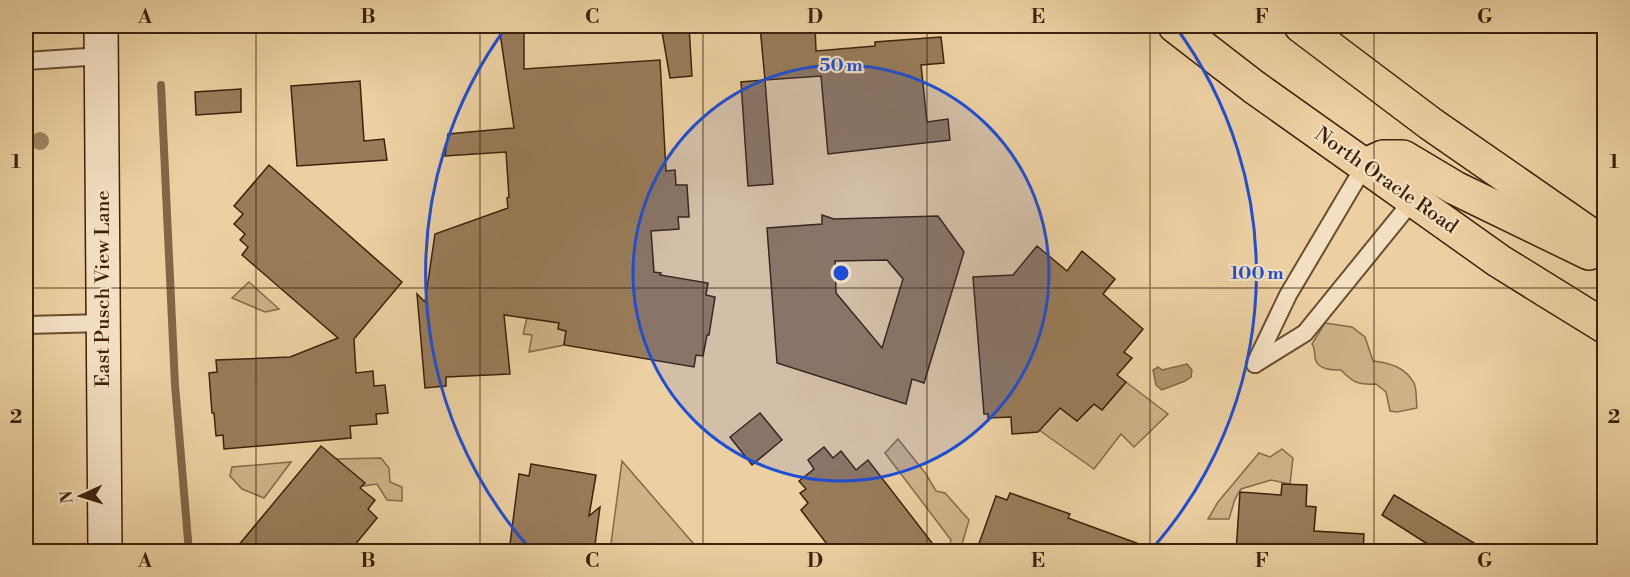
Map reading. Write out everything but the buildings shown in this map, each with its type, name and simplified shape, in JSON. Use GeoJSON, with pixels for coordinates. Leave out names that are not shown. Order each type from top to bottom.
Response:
{"type":"FeatureCollection","features":[{"type":"Feature","properties":{"kind":"highway","name":"North Oracle Road"},"geometry":{"type":"LineString","coordinates":[[1175,26],[1254,87],[1499,261],[1605,326]]}},
{"type":"Feature","properties":{"kind":"highway"},"geometry":{"type":"LineString","coordinates":[[1301,26],[1431,124],[1605,244]]}},
{"type":"Feature","properties":{"kind":"highway"},"geometry":{"type":"LineString","coordinates":[[1365,165],[1383,157],[1403,157],[1455,188],[1605,260]]}},
{"type":"Feature","properties":{"kind":"main road","name":"East Pusch View Lane"},"geometry":{"type":"LineString","coordinates":[[101,41],[105,552]]}},
{"type":"Feature","properties":{"kind":"lane"},"geometry":{"type":"LineString","coordinates":[[26,62],[101,41]]}},
{"type":"Feature","properties":{"kind":"lane"},"geometry":{"type":"LineString","coordinates":[[1365,165],[1288,295],[1255,364],[1305,333],[1413,200]]}},
{"type":"Feature","properties":{"kind":"lane"},"geometry":{"type":"LineString","coordinates":[[26,325],[104,323]]}},
{"type":"Feature","properties":{"kind":"shaded area"},"geometry":{"type":"Polygon","coordinates":[[[249,282],[279,309],[265,312],[232,298],[249,282]]]}},
{"type":"Feature","properties":{"kind":"shaded area"},"geometry":{"type":"Polygon","coordinates":[[[531,302],[559,323],[558,329],[566,331],[564,345],[529,352],[532,335],[523,334],[531,302]]]}},
{"type":"Feature","properties":{"kind":"shaded area"},"geometry":{"type":"Polygon","coordinates":[[[1325,323],[1352,327],[1365,337],[1373,361],[1391,365],[1406,373],[1415,386],[1417,408],[1390,411],[1386,392],[1376,384],[1357,382],[1341,370],[1319,365],[1316,362],[1312,344],[1325,323]]]}},
{"type":"Feature","properties":{"kind":"shaded area"},"geometry":{"type":"Polygon","coordinates":[[[1187,364],[1192,370],[1191,377],[1162,390],[1156,385],[1153,370],[1158,367],[1162,370],[1187,364]]]}},
{"type":"Feature","properties":{"kind":"shaded area"},"geometry":{"type":"Polygon","coordinates":[[[1126,382],[1168,414],[1134,447],[1121,434],[1094,469],[1039,430],[1060,408],[1077,421],[1094,404],[1102,410],[1126,382]]]}},
{"type":"Feature","properties":{"kind":"shaded area"},"geometry":{"type":"Polygon","coordinates":[[[898,439],[926,474],[936,491],[945,493],[969,520],[961,548],[971,551],[948,551],[951,540],[885,453],[898,439]]]}},
{"type":"Feature","properties":{"kind":"shaded area"},"geometry":{"type":"Polygon","coordinates":[[[1282,449],[1293,458],[1290,484],[1271,480],[1241,489],[1235,499],[1229,519],[1208,519],[1218,502],[1259,453],[1270,457],[1282,449]]]}},
{"type":"Feature","properties":{"kind":"shaded area"},"geometry":{"type":"Polygon","coordinates":[[[381,458],[389,468],[390,482],[402,487],[402,501],[387,500],[377,484],[363,486],[364,484],[335,459],[381,458]]]}},
{"type":"Feature","properties":{"kind":"shaded area"},"geometry":{"type":"Polygon","coordinates":[[[622,461],[699,550],[697,552],[610,551],[622,461]]]}},
{"type":"Feature","properties":{"kind":"shaded area"},"geometry":{"type":"Polygon","coordinates":[[[291,462],[264,498],[242,489],[230,476],[232,467],[291,462]]]}},
{"type":"Feature","properties":{"kind":"waterway"},"geometry":{"type":"LineString","coordinates":[[161,85],[175,385],[189,552]]}}]}
